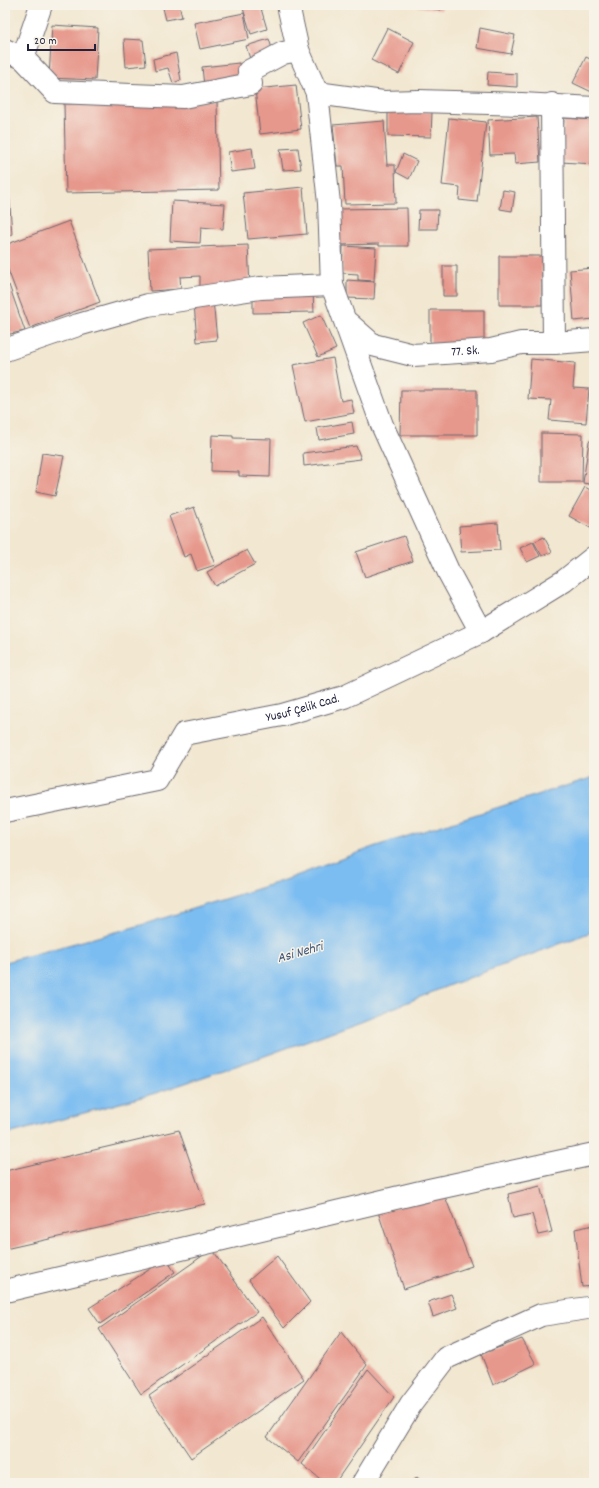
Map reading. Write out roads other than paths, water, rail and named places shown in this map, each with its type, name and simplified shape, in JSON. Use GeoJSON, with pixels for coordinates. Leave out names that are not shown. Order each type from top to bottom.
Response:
{"type":"FeatureCollection","features":[{"type":"Feature","properties":{"kind":"street"},"geometry":{"type":"LineString","coordinates":[[41,5],[14,54],[55,92],[184,96],[250,84],[249,71],[283,53],[298,50]]}},
{"type":"Feature","properties":{"kind":"street"},"geometry":{"type":"LineString","coordinates":[[288,5],[298,50],[317,93],[329,203],[332,285],[382,425],[449,573],[481,632]]}},
{"type":"Feature","properties":{"kind":"street"},"geometry":{"type":"LineString","coordinates":[[317,93],[383,102],[418,101],[552,104],[594,108]]}},
{"type":"Feature","properties":{"kind":"street"},"geometry":{"type":"LineString","coordinates":[[552,104],[554,343]]}},
{"type":"Feature","properties":{"kind":"street"},"geometry":{"type":"LineString","coordinates":[[5,350],[78,325],[148,305],[260,288],[332,285]]}},
{"type":"Feature","properties":{"kind":"street","name":"77. Sk."},"geometry":{"type":"LineString","coordinates":[[346,321],[373,345],[413,355],[492,350],[521,343],[554,343],[594,340]]}},
{"type":"Feature","properties":{"kind":"street","name":"Yusuf Çelik Cad."},"geometry":{"type":"LineString","coordinates":[[5,811],[157,780],[184,734],[282,715],[344,697],[481,632],[564,582],[594,557]]}},
{"type":"Feature","properties":{"kind":"street"},"geometry":{"type":"LineString","coordinates":[[5,1291],[429,1190],[594,1154]]}},
{"type":"Feature","properties":{"kind":"street"},"geometry":{"type":"LineString","coordinates":[[363,1483],[411,1404],[446,1358],[541,1314],[594,1307]]}},
{"type":"Feature","properties":{"kind":"water","name":"Asi Nehri"},"geometry":{"type":"Polygon","coordinates":[[[594,777],[594,931],[450,985],[361,1021],[262,1057],[156,1093],[5,1135],[5,962],[138,926],[285,880],[373,847],[594,777]]]}}]}
